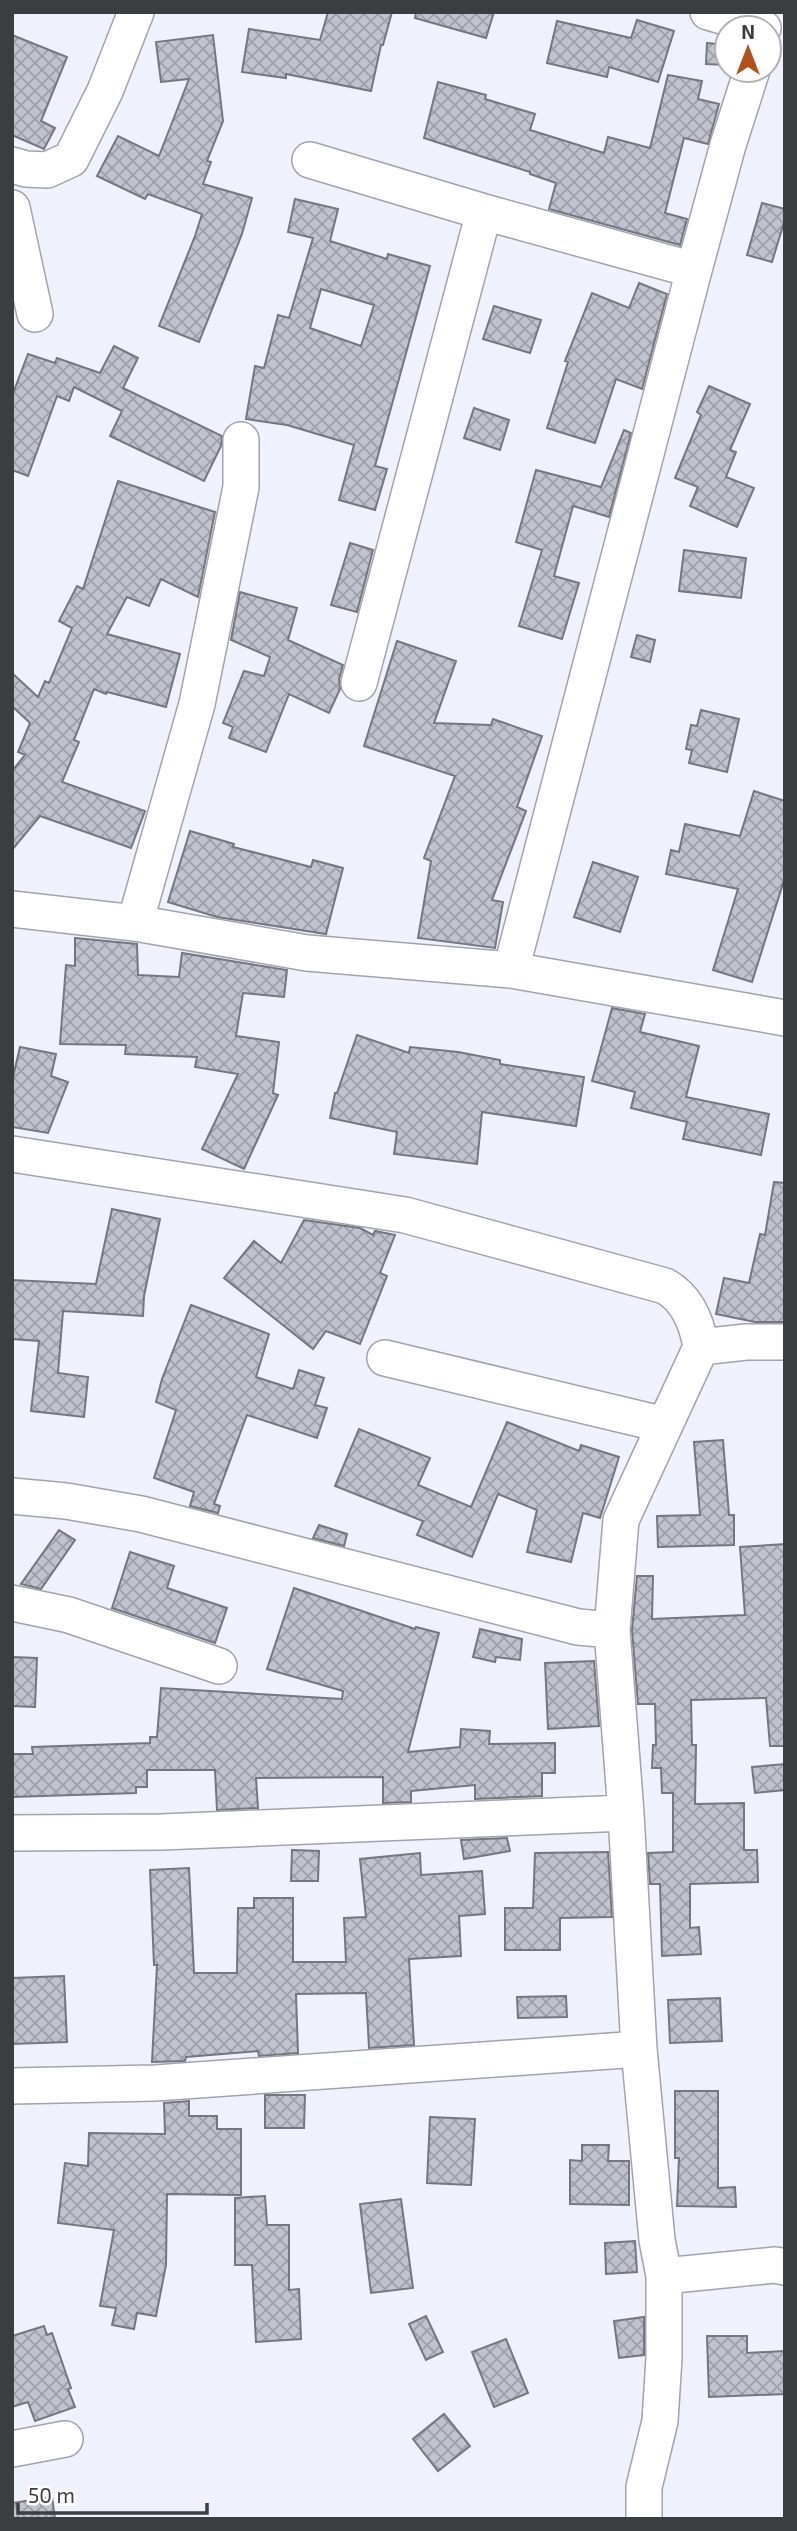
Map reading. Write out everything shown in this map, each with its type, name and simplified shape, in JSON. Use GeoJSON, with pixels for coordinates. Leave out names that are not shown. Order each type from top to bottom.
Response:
{"type":"FeatureCollection","features":[{"type":"Feature","properties":{"kind":"street"},"geometry":{"type":"LineString","coordinates":[[12,165],[47,170],[71,159],[105,91],[136,12]]}},
{"type":"Feature","properties":{"kind":"street"},"geometry":{"type":"LineString","coordinates":[[511,970],[694,270],[748,84]]}},
{"type":"Feature","properties":{"kind":"street"},"geometry":{"type":"LineString","coordinates":[[310,160],[694,270]]}},
{"type":"Feature","properties":{"kind":"street"},"geometry":{"type":"LineString","coordinates":[[12,208],[35,314]]}},
{"type":"Feature","properties":{"kind":"street"},"geometry":{"type":"LineString","coordinates":[[359,683],[484,212]]}},
{"type":"Feature","properties":{"kind":"street"},"geometry":{"type":"LineString","coordinates":[[135,923],[197,704],[241,487],[241,440]]}},
{"type":"Feature","properties":{"kind":"street"},"geometry":{"type":"LineString","coordinates":[[12,909],[135,923],[307,953],[511,970],[785,1018]]}},
{"type":"Feature","properties":{"kind":"street"},"geometry":{"type":"LineString","coordinates":[[12,1154],[405,1215],[665,1286],[684,1301],[697,1327],[701,1347],[621,1520],[612,1630],[626,1813],[639,2049],[657,2240],[664,2276],[664,2358],[660,2421],[644,2487],[644,2519]]}},
{"type":"Feature","properties":{"kind":"street"},"geometry":{"type":"LineString","coordinates":[[701,1347],[746,1342],[785,1342]]}},
{"type":"Feature","properties":{"kind":"street"},"geometry":{"type":"LineString","coordinates":[[385,1358],[665,1425]]}},
{"type":"Feature","properties":{"kind":"street"},"geometry":{"type":"LineString","coordinates":[[12,1496],[141,1514],[565,1624],[612,1630]]}},
{"type":"Feature","properties":{"kind":"street"},"geometry":{"type":"LineString","coordinates":[[12,1603],[69,1615],[219,1667]]}},
{"type":"Feature","properties":{"kind":"street"},"geometry":{"type":"LineString","coordinates":[[12,1833],[161,1832],[626,1813]]}},
{"type":"Feature","properties":{"kind":"street"},"geometry":{"type":"LineString","coordinates":[[12,2086],[155,2083],[639,2049]]}},
{"type":"Feature","properties":{"kind":"street"},"geometry":{"type":"LineString","coordinates":[[664,2276],[785,2267]]}},
{"type":"Feature","properties":{"kind":"street"},"geometry":{"type":"LineString","coordinates":[[12,2449],[65,2439]]}},
{"type":"Feature","properties":{"kind":"building"},"geometry":{"type":"Polygon","coordinates":[[[328,12],[392,12],[381,45],[371,91],[286,74],[286,78],[242,72],[249,29],[320,40],[328,12]]]}},
{"type":"Feature","properties":{"kind":"building"},"geometry":{"type":"Polygon","coordinates":[[[416,12],[494,12],[486,38],[415,18],[416,12]]]}},
{"type":"Feature","properties":{"kind":"building"},"geometry":{"type":"Polygon","coordinates":[[[637,20],[674,31],[658,82],[609,67],[607,77],[547,63],[557,21],[631,38],[637,20]]]}},
{"type":"Feature","properties":{"kind":"building"},"geometry":{"type":"Polygon","coordinates":[[[12,35],[67,57],[41,121],[55,128],[44,149],[12,135],[12,35]]]}},
{"type":"Feature","properties":{"kind":"building"},"geometry":{"type":"Polygon","coordinates":[[[213,35],[223,121],[207,161],[211,162],[203,184],[252,198],[242,234],[199,342],[159,326],[202,214],[148,194],[145,199],[97,176],[118,136],[159,156],[189,79],[161,82],[156,42],[213,35]]]}},
{"type":"Feature","properties":{"kind":"building"},"geometry":{"type":"Polygon","coordinates":[[[707,43],[713,44],[713,64],[706,64],[707,43]]]}},
{"type":"Feature","properties":{"kind":"building"},"geometry":{"type":"Polygon","coordinates":[[[668,75],[702,81],[698,99],[719,104],[708,144],[684,138],[665,213],[687,219],[680,245],[549,209],[556,183],[424,138],[438,82],[486,95],[485,99],[535,114],[530,130],[604,153],[608,137],[650,148],[668,75]]]}},
{"type":"Feature","properties":{"kind":"building"},"geometry":{"type":"Polygon","coordinates":[[[295,199],[338,209],[330,241],[387,259],[388,254],[430,266],[375,466],[387,469],[375,510],[339,500],[354,445],[287,425],[246,419],[255,366],[264,368],[278,315],[289,318],[313,238],[288,232],[295,199]],[[321,289],[310,328],[361,346],[374,305],[321,289]]]}},
{"type":"Feature","properties":{"kind":"building"},"geometry":{"type":"Polygon","coordinates":[[[762,203],[785,209],[785,219],[772,262],[747,255],[762,203]]]}},
{"type":"Feature","properties":{"kind":"building"},"geometry":{"type":"Polygon","coordinates":[[[639,283],[667,294],[642,389],[616,379],[595,443],[547,428],[568,362],[565,361],[592,293],[629,308],[639,283]]]}},
{"type":"Feature","properties":{"kind":"building"},"geometry":{"type":"Polygon","coordinates":[[[494,306],[541,320],[530,353],[483,339],[494,306]]]}},
{"type":"Feature","properties":{"kind":"building"},"geometry":{"type":"Polygon","coordinates":[[[114,346],[138,358],[123,388],[222,436],[221,446],[204,481],[110,436],[122,411],[74,387],[69,401],[57,396],[28,476],[12,470],[12,396],[28,354],[55,363],[57,358],[100,373],[114,346]]]}},
{"type":"Feature","properties":{"kind":"building"},"geometry":{"type":"Polygon","coordinates":[[[709,386],[750,404],[730,450],[736,452],[726,477],[754,488],[737,527],[690,506],[698,487],[675,478],[701,415],[697,412],[709,386]]]}},
{"type":"Feature","properties":{"kind":"building"},"geometry":{"type":"Polygon","coordinates":[[[474,408],[509,420],[500,450],[464,438],[474,408]]]}},
{"type":"Feature","properties":{"kind":"building"},"geometry":{"type":"Polygon","coordinates":[[[624,430],[631,433],[609,517],[573,506],[554,576],[579,583],[562,639],[519,626],[542,550],[516,542],[536,470],[601,487],[624,430]]]}},
{"type":"Feature","properties":{"kind":"building"},"geometry":{"type":"Polygon","coordinates":[[[118,481],[215,512],[198,597],[161,579],[149,606],[127,597],[107,634],[180,654],[166,707],[94,689],[74,740],[79,742],[62,782],[145,811],[131,848],[40,816],[12,850],[12,771],[25,755],[18,752],[30,723],[12,706],[12,673],[38,697],[45,681],[49,683],[72,628],[59,621],[77,586],[83,589],[118,481]]]}},
{"type":"Feature","properties":{"kind":"building"},"geometry":{"type":"Polygon","coordinates":[[[350,543],[373,550],[357,612],[331,605],[350,543]]]}},
{"type":"Feature","properties":{"kind":"building"},"geometry":{"type":"Polygon","coordinates":[[[684,550],[746,558],[741,598],[679,591],[684,550]]]}},
{"type":"Feature","properties":{"kind":"building"},"geometry":{"type":"Polygon","coordinates":[[[240,592],[297,608],[288,640],[343,665],[339,679],[340,689],[329,713],[289,694],[266,752],[229,738],[233,727],[223,723],[244,671],[264,676],[270,657],[231,640],[240,592]]]}},
{"type":"Feature","properties":{"kind":"building"},"geometry":{"type":"Polygon","coordinates":[[[637,635],[655,640],[650,662],[631,657],[637,635]]]}},
{"type":"Feature","properties":{"kind":"building"},"geometry":{"type":"Polygon","coordinates":[[[397,641],[456,661],[434,723],[491,725],[493,719],[542,736],[517,807],[526,811],[492,900],[503,902],[495,948],[418,938],[431,861],[424,858],[455,776],[364,746],[397,641]]]}},
{"type":"Feature","properties":{"kind":"building"},"geometry":{"type":"Polygon","coordinates":[[[701,710],[739,719],[727,772],[689,763],[692,750],[686,749],[691,725],[697,726],[701,710]]]}},
{"type":"Feature","properties":{"kind":"building"},"geometry":{"type":"Polygon","coordinates":[[[754,791],[785,801],[785,877],[752,982],[713,970],[738,889],[666,874],[671,850],[679,852],[685,824],[740,836],[754,791]]]}},
{"type":"Feature","properties":{"kind":"building"},"geometry":{"type":"Polygon","coordinates":[[[190,831],[234,844],[233,847],[311,867],[313,860],[343,868],[326,934],[217,917],[168,902],[190,831]]]}},
{"type":"Feature","properties":{"kind":"building"},"geometry":{"type":"Polygon","coordinates":[[[593,862],[638,877],[620,932],[574,917],[593,862]]]}},
{"type":"Feature","properties":{"kind":"building"},"geometry":{"type":"Polygon","coordinates":[[[75,938],[137,944],[138,975],[179,977],[182,953],[287,970],[284,997],[243,993],[236,1036],[279,1042],[273,1093],[278,1095],[244,1169],[202,1149],[238,1074],[195,1067],[197,1057],[125,1054],[126,1045],[60,1044],[66,965],[75,966],[75,938]]]}},
{"type":"Feature","properties":{"kind":"building"},"geometry":{"type":"Polygon","coordinates":[[[612,1008],[645,1014],[640,1032],[699,1046],[686,1097],[769,1114],[761,1155],[683,1139],[687,1122],[631,1108],[635,1092],[592,1081],[612,1008]]]}},
{"type":"Feature","properties":{"kind":"building"},"geometry":{"type":"Polygon","coordinates":[[[357,1035],[409,1053],[410,1047],[458,1052],[500,1060],[500,1064],[584,1077],[576,1126],[482,1112],[477,1164],[394,1154],[397,1132],[330,1118],[335,1093],[357,1035]]]}},
{"type":"Feature","properties":{"kind":"building"},"geometry":{"type":"Polygon","coordinates":[[[20,1047],[56,1054],[51,1076],[68,1082],[48,1133],[12,1127],[12,1081],[20,1047]]]}},
{"type":"Feature","properties":{"kind":"building"},"geometry":{"type":"Polygon","coordinates":[[[774,1182],[785,1183],[785,1322],[755,1322],[716,1314],[724,1278],[749,1283],[760,1234],[765,1235],[774,1182]]]}},
{"type":"Feature","properties":{"kind":"building"},"geometry":{"type":"Polygon","coordinates":[[[112,1209],[160,1219],[144,1296],[143,1316],[63,1311],[58,1373],[88,1377],[84,1417],[31,1411],[39,1341],[12,1339],[12,1280],[96,1284],[112,1209]]]}},
{"type":"Feature","properties":{"kind":"building"},"geometry":{"type":"Polygon","coordinates":[[[304,1220],[360,1228],[373,1235],[375,1231],[395,1235],[380,1273],[387,1276],[360,1344],[326,1331],[313,1349],[224,1278],[254,1241],[281,1263],[304,1220]]]}},
{"type":"Feature","properties":{"kind":"building"},"geometry":{"type":"Polygon","coordinates":[[[191,1305],[269,1334],[256,1377],[293,1389],[299,1370],[324,1378],[315,1405],[327,1408],[317,1438],[247,1415],[214,1504],[220,1506],[218,1513],[190,1506],[194,1492],[154,1478],[176,1410],[156,1402],[162,1379],[191,1305]]]}},
{"type":"Feature","properties":{"kind":"building"},"geometry":{"type":"Polygon","coordinates":[[[507,1422],[579,1451],[581,1445],[619,1457],[600,1518],[583,1513],[571,1562],[527,1552],[537,1510],[498,1494],[472,1557],[417,1535],[423,1521],[335,1486],[359,1429],[430,1458],[418,1485],[471,1507],[507,1422]]]}},
{"type":"Feature","properties":{"kind":"building"},"geometry":{"type":"Polygon","coordinates":[[[723,1440],[729,1515],[734,1515],[734,1545],[658,1547],[657,1516],[700,1515],[694,1442],[723,1440]]]}},
{"type":"Feature","properties":{"kind":"building"},"geometry":{"type":"Polygon","coordinates":[[[319,1525],[347,1534],[344,1546],[313,1538],[319,1525]]]}},
{"type":"Feature","properties":{"kind":"building"},"geometry":{"type":"Polygon","coordinates":[[[59,1530],[75,1540],[41,1589],[21,1584],[59,1530]]]}},
{"type":"Feature","properties":{"kind":"building"},"geometry":{"type":"Polygon","coordinates":[[[785,1544],[785,1746],[770,1746],[766,1698],[691,1700],[692,1745],[696,1745],[695,1804],[744,1803],[744,1850],[757,1850],[758,1882],[690,1884],[690,1928],[699,1927],[701,1954],[662,1956],[660,1884],[650,1884],[648,1853],[673,1852],[673,1793],[662,1793],[661,1768],[652,1768],[653,1745],[656,1745],[655,1704],[638,1704],[632,1630],[637,1576],[653,1576],[652,1619],[745,1615],[740,1547],[785,1544]]]}},
{"type":"Feature","properties":{"kind":"building"},"geometry":{"type":"Polygon","coordinates":[[[130,1552],[174,1566],[167,1588],[227,1608],[215,1643],[112,1608],[130,1552]]]}},
{"type":"Feature","properties":{"kind":"building"},"geometry":{"type":"Polygon","coordinates":[[[294,1588],[415,1629],[416,1627],[439,1633],[408,1752],[460,1747],[461,1729],[490,1731],[489,1744],[555,1743],[555,1773],[542,1773],[542,1796],[475,1799],[475,1785],[411,1791],[411,1802],[383,1803],[383,1777],[256,1778],[258,1808],[217,1810],[215,1770],[147,1770],[147,1787],[136,1787],[136,1793],[12,1797],[12,1754],[33,1754],[32,1747],[150,1743],[150,1737],[157,1737],[161,1688],[342,1699],[343,1691],[267,1669],[294,1588]]]}},
{"type":"Feature","properties":{"kind":"building"},"geometry":{"type":"Polygon","coordinates":[[[480,1629],[522,1639],[520,1660],[496,1657],[495,1662],[473,1657],[480,1629]]]}},
{"type":"Feature","properties":{"kind":"building"},"geometry":{"type":"Polygon","coordinates":[[[12,1657],[37,1658],[35,1707],[12,1706],[12,1657]]]}},
{"type":"Feature","properties":{"kind":"building"},"geometry":{"type":"Polygon","coordinates":[[[594,1661],[599,1726],[548,1729],[545,1663],[594,1661]]]}},
{"type":"Feature","properties":{"kind":"building"},"geometry":{"type":"Polygon","coordinates":[[[785,1764],[785,1790],[755,1793],[752,1767],[785,1764]]]}},
{"type":"Feature","properties":{"kind":"building"},"geometry":{"type":"Polygon","coordinates":[[[507,1838],[510,1851],[464,1859],[461,1840],[507,1838]]]}},
{"type":"Feature","properties":{"kind":"building"},"geometry":{"type":"Polygon","coordinates":[[[292,1850],[319,1851],[318,1881],[291,1881],[292,1850]]]}},
{"type":"Feature","properties":{"kind":"building"},"geometry":{"type":"Polygon","coordinates":[[[608,1852],[612,1917],[560,1918],[560,1950],[505,1950],[505,1908],[533,1908],[535,1853],[608,1852]]]}},
{"type":"Feature","properties":{"kind":"building"},"geometry":{"type":"Polygon","coordinates":[[[420,1853],[421,1875],[482,1871],[485,1914],[459,1916],[461,1956],[409,1959],[414,2045],[369,2048],[366,1993],[296,1994],[298,2053],[259,2056],[258,2051],[186,2057],[185,2061],[152,2062],[157,1965],[154,1965],[150,1870],[189,1868],[194,1973],[237,1973],[238,1908],[254,1908],[254,1898],[293,1898],[293,1962],[346,1962],[344,1918],[366,1917],[360,1859],[420,1853]]]}},
{"type":"Feature","properties":{"kind":"building"},"geometry":{"type":"Polygon","coordinates":[[[64,1976],[67,2042],[12,2044],[12,1978],[64,1976]]]}},
{"type":"Feature","properties":{"kind":"building"},"geometry":{"type":"Polygon","coordinates":[[[566,1996],[567,2017],[518,2018],[517,1997],[566,1996]]]}},
{"type":"Feature","properties":{"kind":"building"},"geometry":{"type":"Polygon","coordinates":[[[720,1998],[722,2041],[670,2043],[668,2000],[720,1998]]]}},
{"type":"Feature","properties":{"kind":"building"},"geometry":{"type":"Polygon","coordinates":[[[675,2091],[718,2091],[718,2188],[735,2187],[736,2207],[677,2206],[679,2158],[675,2158],[675,2091]]]}},
{"type":"Feature","properties":{"kind":"building"},"geometry":{"type":"Polygon","coordinates":[[[265,2095],[305,2095],[304,2128],[265,2128],[265,2095]]]}},
{"type":"Feature","properties":{"kind":"building"},"geometry":{"type":"Polygon","coordinates":[[[189,2101],[189,2116],[217,2116],[217,2129],[241,2129],[241,2195],[167,2194],[166,2265],[156,2316],[137,2313],[134,2329],[112,2325],[116,2308],[100,2306],[114,2230],[58,2223],[65,2163],[88,2166],[89,2133],[165,2134],[164,2103],[189,2101]]]}},
{"type":"Feature","properties":{"kind":"building"},"geometry":{"type":"Polygon","coordinates":[[[430,2117],[475,2119],[471,2185],[427,2183],[430,2117]]]}},
{"type":"Feature","properties":{"kind":"building"},"geometry":{"type":"Polygon","coordinates":[[[582,2145],[609,2145],[608,2161],[629,2161],[629,2205],[570,2204],[570,2160],[582,2161],[582,2145]]]}},
{"type":"Feature","properties":{"kind":"building"},"geometry":{"type":"Polygon","coordinates":[[[265,2196],[267,2225],[289,2225],[289,2290],[299,2289],[301,2339],[256,2342],[252,2265],[235,2265],[235,2198],[265,2196]]]}},
{"type":"Feature","properties":{"kind":"building"},"geometry":{"type":"Polygon","coordinates":[[[401,2199],[413,2288],[371,2293],[360,2204],[401,2199]]]}},
{"type":"Feature","properties":{"kind":"building"},"geometry":{"type":"Polygon","coordinates":[[[635,2241],[637,2272],[606,2274],[605,2243],[635,2241]]]}},
{"type":"Feature","properties":{"kind":"building"},"geometry":{"type":"Polygon","coordinates":[[[426,2316],[443,2352],[426,2360],[409,2324],[426,2316]]]}},
{"type":"Feature","properties":{"kind":"building"},"geometry":{"type":"Polygon","coordinates":[[[644,2317],[644,2355],[619,2358],[614,2321],[644,2317]]]}},
{"type":"Feature","properties":{"kind":"building"},"geometry":{"type":"Polygon","coordinates":[[[44,2326],[47,2335],[52,2333],[75,2407],[35,2421],[28,2402],[12,2407],[12,2336],[44,2326]]]}},
{"type":"Feature","properties":{"kind":"building"},"geometry":{"type":"Polygon","coordinates":[[[707,2336],[747,2336],[747,2353],[785,2351],[785,2394],[709,2397],[707,2336]]]}},
{"type":"Feature","properties":{"kind":"building"},"geometry":{"type":"Polygon","coordinates":[[[506,2339],[528,2393],[494,2407],[472,2352],[506,2339]]]}},
{"type":"Feature","properties":{"kind":"building"},"geometry":{"type":"Polygon","coordinates":[[[444,2414],[470,2446],[438,2471],[413,2439],[444,2414]]]}},
{"type":"Feature","properties":{"kind":"building"},"geometry":{"type":"Polygon","coordinates":[[[52,2497],[55,2519],[12,2519],[12,2503],[52,2497]]]}}]}
